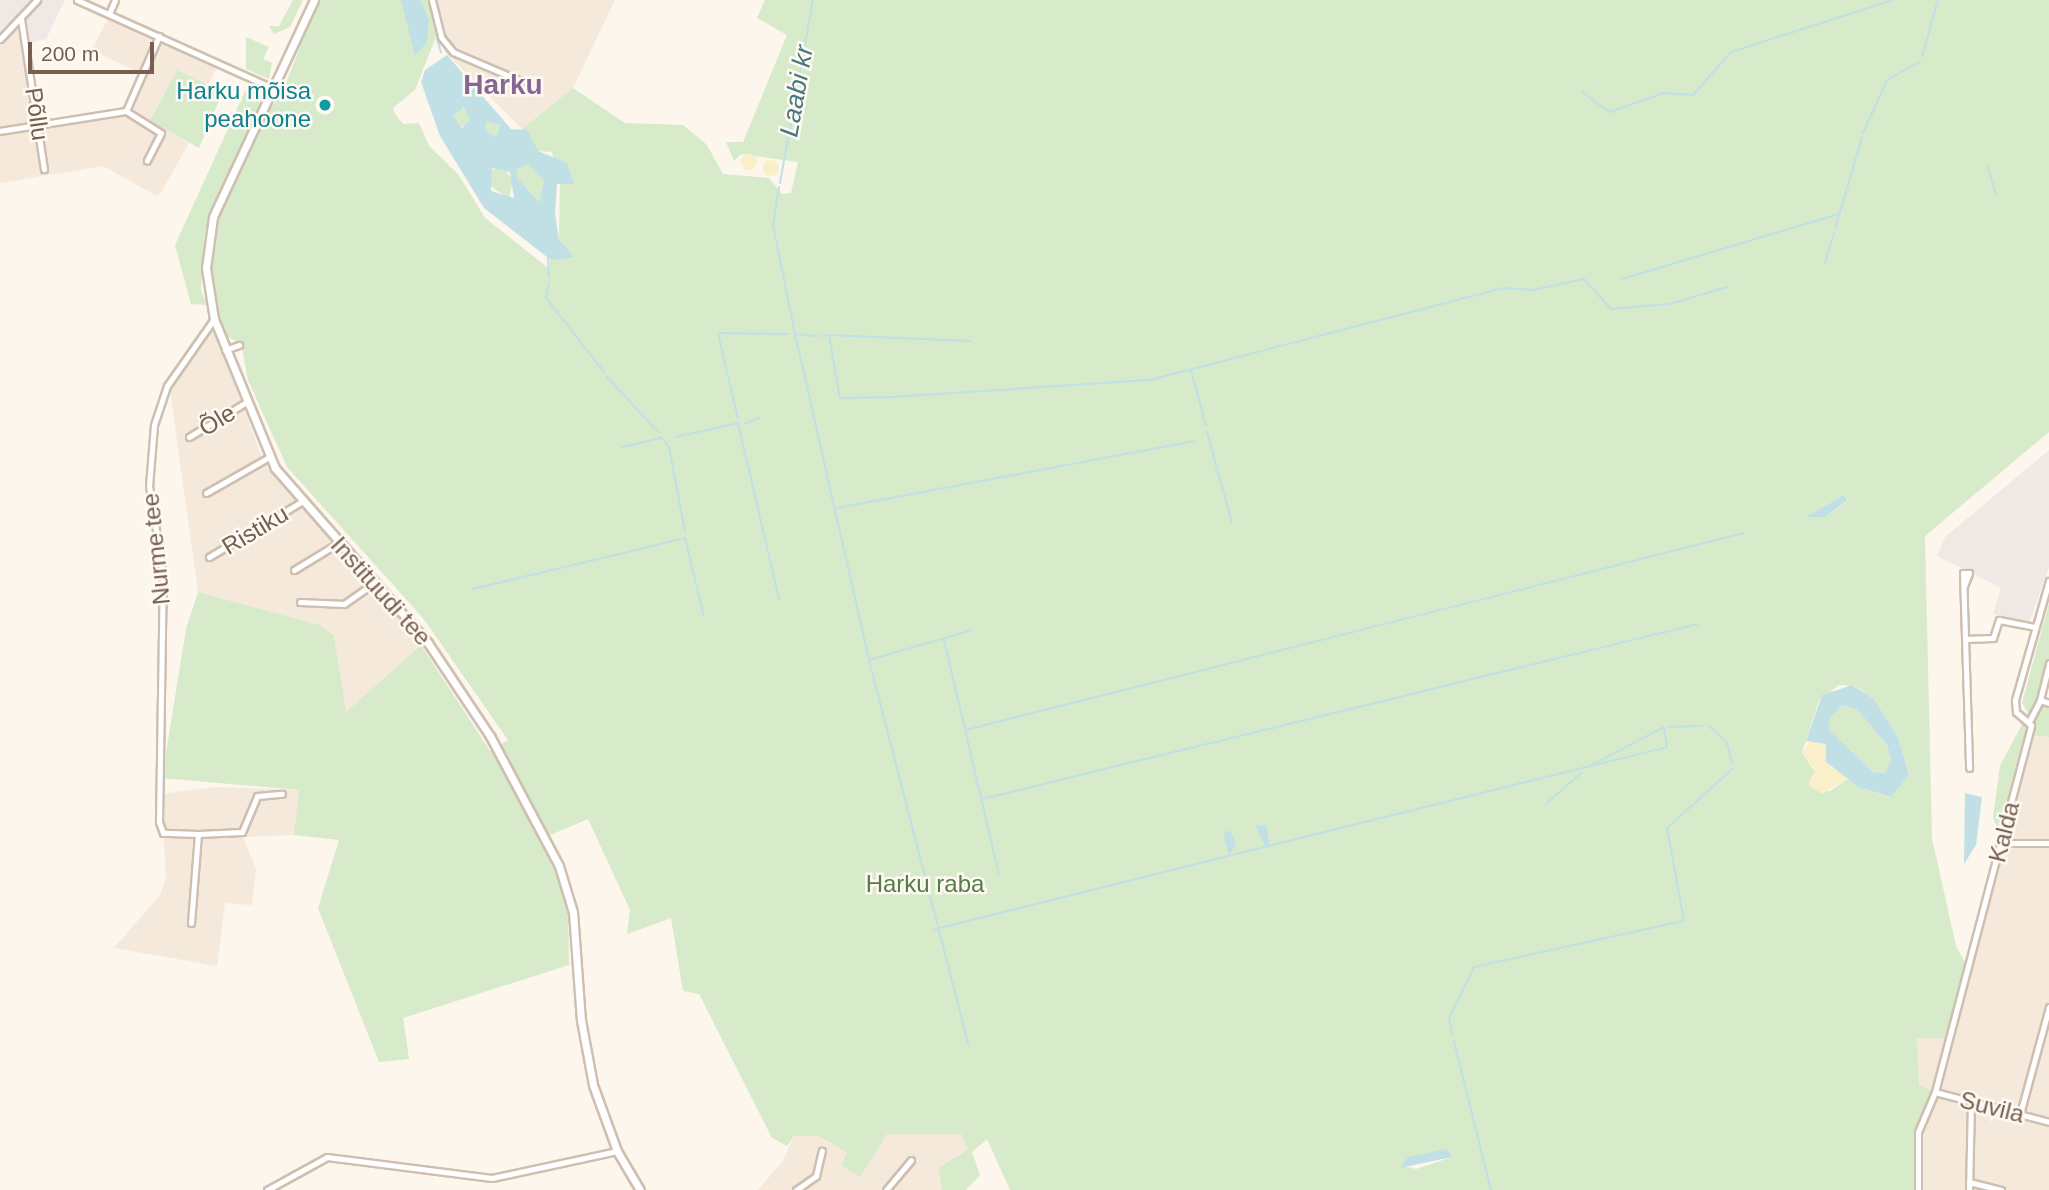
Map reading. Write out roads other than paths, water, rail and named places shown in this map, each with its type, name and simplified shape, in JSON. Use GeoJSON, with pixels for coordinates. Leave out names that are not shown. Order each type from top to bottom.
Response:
{"type":"FeatureCollection","features":[{"type":"Feature","properties":{"kind":"street"},"geometry":{"type":"LineString","coordinates":[[0,39],[37,0]]}},
{"type":"Feature","properties":{"kind":"street"},"geometry":{"type":"LineString","coordinates":[[77,0],[275,89]]}},
{"type":"Feature","properties":{"kind":"street"},"geometry":{"type":"LineString","coordinates":[[109,14],[115,0]]}},
{"type":"Feature","properties":{"kind":"street","name":"Instituudi tee"},"geometry":{"type":"LineString","coordinates":[[314,0],[213,218],[206,268],[214,319],[245,403],[269,457],[301,502],[376,582],[459,686],[564,875],[573,912],[585,1048],[617,1151],[640,1190]]}},
{"type":"Feature","properties":{"kind":"street"},"geometry":{"type":"LineString","coordinates":[[432,0],[441,37],[453,52],[521,81]]}},
{"type":"Feature","properties":{"kind":"street","name":"Põllu"},"geometry":{"type":"LineString","coordinates":[[20,19],[44,169]]}},
{"type":"Feature","properties":{"kind":"street"},"geometry":{"type":"LineString","coordinates":[[126,111],[159,36]]}},
{"type":"Feature","properties":{"kind":"street"},"geometry":{"type":"LineString","coordinates":[[0,131],[126,111],[161,133],[147,161]]}},
{"type":"Feature","properties":{"kind":"street","name":"Nurme tee"},"geometry":{"type":"LineString","coordinates":[[198,834],[168,834],[159,822],[165,726],[156,672],[163,575],[149,486],[155,425],[167,386],[214,319]]}},
{"type":"Feature","properties":{"kind":"street"},"geometry":{"type":"LineString","coordinates":[[225,350],[239,345]]}},
{"type":"Feature","properties":{"kind":"street","name":"Õle"},"geometry":{"type":"LineString","coordinates":[[189,438],[245,403]]}},
{"type":"Feature","properties":{"kind":"street"},"geometry":{"type":"LineString","coordinates":[[206,493],[269,457]]}},
{"type":"Feature","properties":{"kind":"street","name":"Ristiku"},"geometry":{"type":"LineString","coordinates":[[209,558],[301,502]]}},
{"type":"Feature","properties":{"kind":"street"},"geometry":{"type":"LineString","coordinates":[[294,570],[338,543]]}},
{"type":"Feature","properties":{"kind":"street"},"geometry":{"type":"LineString","coordinates":[[2030,720],[2016,712],[2015,700],[2049,581]]}},
{"type":"Feature","properties":{"kind":"street"},"geometry":{"type":"LineString","coordinates":[[300,602],[344,604],[376,582]]}},
{"type":"Feature","properties":{"kind":"street"},"geometry":{"type":"LineString","coordinates":[[1964,586],[1969,768]]}},
{"type":"Feature","properties":{"kind":"street"},"geometry":{"type":"LineString","coordinates":[[1965,639],[1993,638],[1999,620],[2034,626]]}},
{"type":"Feature","properties":{"kind":"street","name":"Kalda"},"geometry":{"type":"LineString","coordinates":[[1918,1190],[1918,1132],[1935,1092],[2002,843],[2030,720],[2040,700],[2049,663]]}},
{"type":"Feature","properties":{"kind":"street"},"geometry":{"type":"LineString","coordinates":[[2040,700],[2049,702]]}},
{"type":"Feature","properties":{"kind":"street"},"geometry":{"type":"LineString","coordinates":[[191,923],[198,834],[242,832],[257,796],[282,794]]}},
{"type":"Feature","properties":{"kind":"street"},"geometry":{"type":"LineString","coordinates":[[2002,843],[2049,844]]}},
{"type":"Feature","properties":{"kind":"street"},"geometry":{"type":"LineString","coordinates":[[2020,1114],[2049,1007]]}},
{"type":"Feature","properties":{"kind":"street","name":"Suvila"},"geometry":{"type":"LineString","coordinates":[[1935,1092],[2049,1122]]}},
{"type":"Feature","properties":{"kind":"street"},"geometry":{"type":"LineString","coordinates":[[1969,1190],[1971,1102]]}},
{"type":"Feature","properties":{"kind":"street"},"geometry":{"type":"LineString","coordinates":[[267,1190],[327,1157],[492,1178],[617,1151]]}},
{"type":"Feature","properties":{"kind":"street"},"geometry":{"type":"LineString","coordinates":[[796,1190],[816,1176],[822,1151]]}},
{"type":"Feature","properties":{"kind":"street"},"geometry":{"type":"LineString","coordinates":[[886,1190],[911,1160]]}},
{"type":"Feature","properties":{"kind":"street"},"geometry":{"type":"LineString","coordinates":[[1969,1182],[2001,1190]]}},
{"type":"Feature","properties":{"kind":"water"},"geometry":{"type":"Polygon","coordinates":[[[401,0],[420,0],[429,19],[427,42],[415,56],[401,0]]]}},
{"type":"Feature","properties":{"kind":"water"},"geometry":{"type":"Polygon","coordinates":[[[447,55],[511,129],[527,130],[538,151],[567,163],[574,184],[557,184],[555,213],[559,240],[574,257],[551,260],[484,208],[440,136],[421,82],[425,70],[447,55]],[[464,107],[453,116],[462,128],[470,120],[464,107]],[[487,121],[485,130],[496,137],[500,125],[487,121]],[[529,164],[517,169],[516,176],[539,202],[544,181],[529,164]],[[492,168],[491,191],[514,198],[510,172],[492,168]]]}},
{"type":"Feature","properties":{"kind":"water"},"geometry":{"type":"Polygon","coordinates":[[[1843,495],[1847,501],[1825,517],[1806,517],[1843,495]]]}},
{"type":"Feature","properties":{"kind":"water"},"geometry":{"type":"Polygon","coordinates":[[[1852,685],[1874,699],[1898,737],[1909,775],[1891,797],[1860,788],[1826,762],[1826,744],[1806,741],[1822,695],[1852,685]],[[1842,705],[1829,719],[1829,730],[1873,772],[1885,773],[1891,760],[1887,745],[1857,709],[1842,705]]]}},
{"type":"Feature","properties":{"kind":"water"},"geometry":{"type":"Polygon","coordinates":[[[1965,793],[1982,797],[1976,845],[1964,864],[1965,793]]]}},
{"type":"Feature","properties":{"kind":"water"},"geometry":{"type":"Polygon","coordinates":[[[1267,825],[1269,845],[1265,846],[1256,826],[1267,825]]]}},
{"type":"Feature","properties":{"kind":"water"},"geometry":{"type":"Polygon","coordinates":[[[1230,830],[1236,845],[1229,855],[1223,834],[1230,830]]]}},
{"type":"Feature","properties":{"kind":"water"},"geometry":{"type":"Polygon","coordinates":[[[1448,1149],[1452,1157],[1400,1168],[1408,1157],[1448,1149]]]}},
{"type":"Feature","properties":{"kind":"waterway","name":"Laabi kr"},"geometry":{"type":"LineString","coordinates":[[780,183],[813,0]]}},
{"type":"Feature","properties":{"kind":"waterway"},"geometry":{"type":"LineString","coordinates":[[1582,92],[1610,112],[1664,93],[1693,95],[1731,52],[1893,0]]}},
{"type":"Feature","properties":{"kind":"waterway"},"geometry":{"type":"LineString","coordinates":[[1922,57],[1938,0]]}},
{"type":"Feature","properties":{"kind":"waterway"},"geometry":{"type":"LineString","coordinates":[[437,39],[441,52]]}},
{"type":"Feature","properties":{"kind":"waterway"},"geometry":{"type":"LineString","coordinates":[[1863,133],[1887,80],[1919,62]]}},
{"type":"Feature","properties":{"kind":"waterway"},"geometry":{"type":"LineString","coordinates":[[1835,229],[1862,137]]}},
{"type":"Feature","properties":{"kind":"waterway"},"geometry":{"type":"LineString","coordinates":[[1988,167],[1996,195]]}},
{"type":"Feature","properties":{"kind":"waterway"},"geometry":{"type":"LineString","coordinates":[[779,187],[773,225],[795,334],[869,660],[968,1044]]}},
{"type":"Feature","properties":{"kind":"waterway"},"geometry":{"type":"LineString","coordinates":[[1622,279],[1839,214]]}},
{"type":"Feature","properties":{"kind":"waterway"},"geometry":{"type":"LineString","coordinates":[[1825,263],[1834,233]]}},
{"type":"Feature","properties":{"kind":"waterway"},"geometry":{"type":"LineString","coordinates":[[548,258],[549,277]]}},
{"type":"Feature","properties":{"kind":"waterway"},"geometry":{"type":"LineString","coordinates":[[822,336],[829,335],[840,398],[892,397],[1150,380],[1504,288],[1533,290],[1584,279],[1611,309],[1669,304],[1728,287]]}},
{"type":"Feature","properties":{"kind":"waterway"},"geometry":{"type":"LineString","coordinates":[[549,282],[546,298],[604,372]]}},
{"type":"Feature","properties":{"kind":"waterway"},"geometry":{"type":"LineString","coordinates":[[738,419],[718,333],[788,334]]}},
{"type":"Feature","properties":{"kind":"waterway"},"geometry":{"type":"LineString","coordinates":[[796,334],[816,336]]}},
{"type":"Feature","properties":{"kind":"waterway"},"geometry":{"type":"LineString","coordinates":[[829,335],[970,341]]}},
{"type":"Feature","properties":{"kind":"waterway"},"geometry":{"type":"LineString","coordinates":[[1191,370],[1206,426]]}},
{"type":"Feature","properties":{"kind":"waterway"},"geometry":{"type":"LineString","coordinates":[[607,377],[659,433]]}},
{"type":"Feature","properties":{"kind":"waterway"},"geometry":{"type":"LineString","coordinates":[[745,424],[759,418]]}},
{"type":"Feature","properties":{"kind":"waterway"},"geometry":{"type":"LineString","coordinates":[[675,437],[738,423],[779,599]]}},
{"type":"Feature","properties":{"kind":"waterway"},"geometry":{"type":"LineString","coordinates":[[1207,432],[1232,523]]}},
{"type":"Feature","properties":{"kind":"waterway"},"geometry":{"type":"LineString","coordinates":[[661,437],[669,447],[685,532]]}},
{"type":"Feature","properties":{"kind":"waterway"},"geometry":{"type":"LineString","coordinates":[[622,447],[661,438]]}},
{"type":"Feature","properties":{"kind":"waterway"},"geometry":{"type":"LineString","coordinates":[[837,508],[1194,441]]}},
{"type":"Feature","properties":{"kind":"waterway"},"geometry":{"type":"LineString","coordinates":[[966,730],[1744,533]]}},
{"type":"Feature","properties":{"kind":"waterway"},"geometry":{"type":"LineString","coordinates":[[473,589],[685,538],[704,617]]}},
{"type":"Feature","properties":{"kind":"waterway"},"geometry":{"type":"LineString","coordinates":[[982,799],[1698,624]]}},
{"type":"Feature","properties":{"kind":"waterway"},"geometry":{"type":"LineString","coordinates":[[869,660],[972,630]]}},
{"type":"Feature","properties":{"kind":"waterway"},"geometry":{"type":"LineString","coordinates":[[944,640],[999,874]]}},
{"type":"Feature","properties":{"kind":"waterway"},"geometry":{"type":"LineString","coordinates":[[1669,727],[1702,726]]}},
{"type":"Feature","properties":{"kind":"waterway"},"geometry":{"type":"LineString","coordinates":[[1709,726],[1727,743],[1732,763]]}},
{"type":"Feature","properties":{"kind":"waterway"},"geometry":{"type":"LineString","coordinates":[[1592,765],[1664,727]]}},
{"type":"Feature","properties":{"kind":"waterway"},"geometry":{"type":"LineString","coordinates":[[935,929],[1667,747],[1664,727]]}},
{"type":"Feature","properties":{"kind":"waterway"},"geometry":{"type":"LineString","coordinates":[[1452,1033],[1449,1018],[1474,967],[1684,921],[1667,828],[1732,769]]}},
{"type":"Feature","properties":{"kind":"waterway"},"geometry":{"type":"LineString","coordinates":[[1546,804],[1581,773]]}},
{"type":"Feature","properties":{"kind":"waterway"},"geometry":{"type":"LineString","coordinates":[[1454,1041],[1491,1190]]}},
{"type":"Feature","properties":{"kind":"place","name":"Harku mõisa peahoone"},"geometry":{"type":"Point","coordinates":[325,105]}},
{"type":"Feature","properties":{"kind":"district","name":"Harku"},"geometry":{"type":"Point","coordinates":[503,85]}},
{"type":"Feature","properties":{"kind":"park label","name":"Harku raba"},"geometry":{"type":"Point","coordinates":[925,884]}}]}
